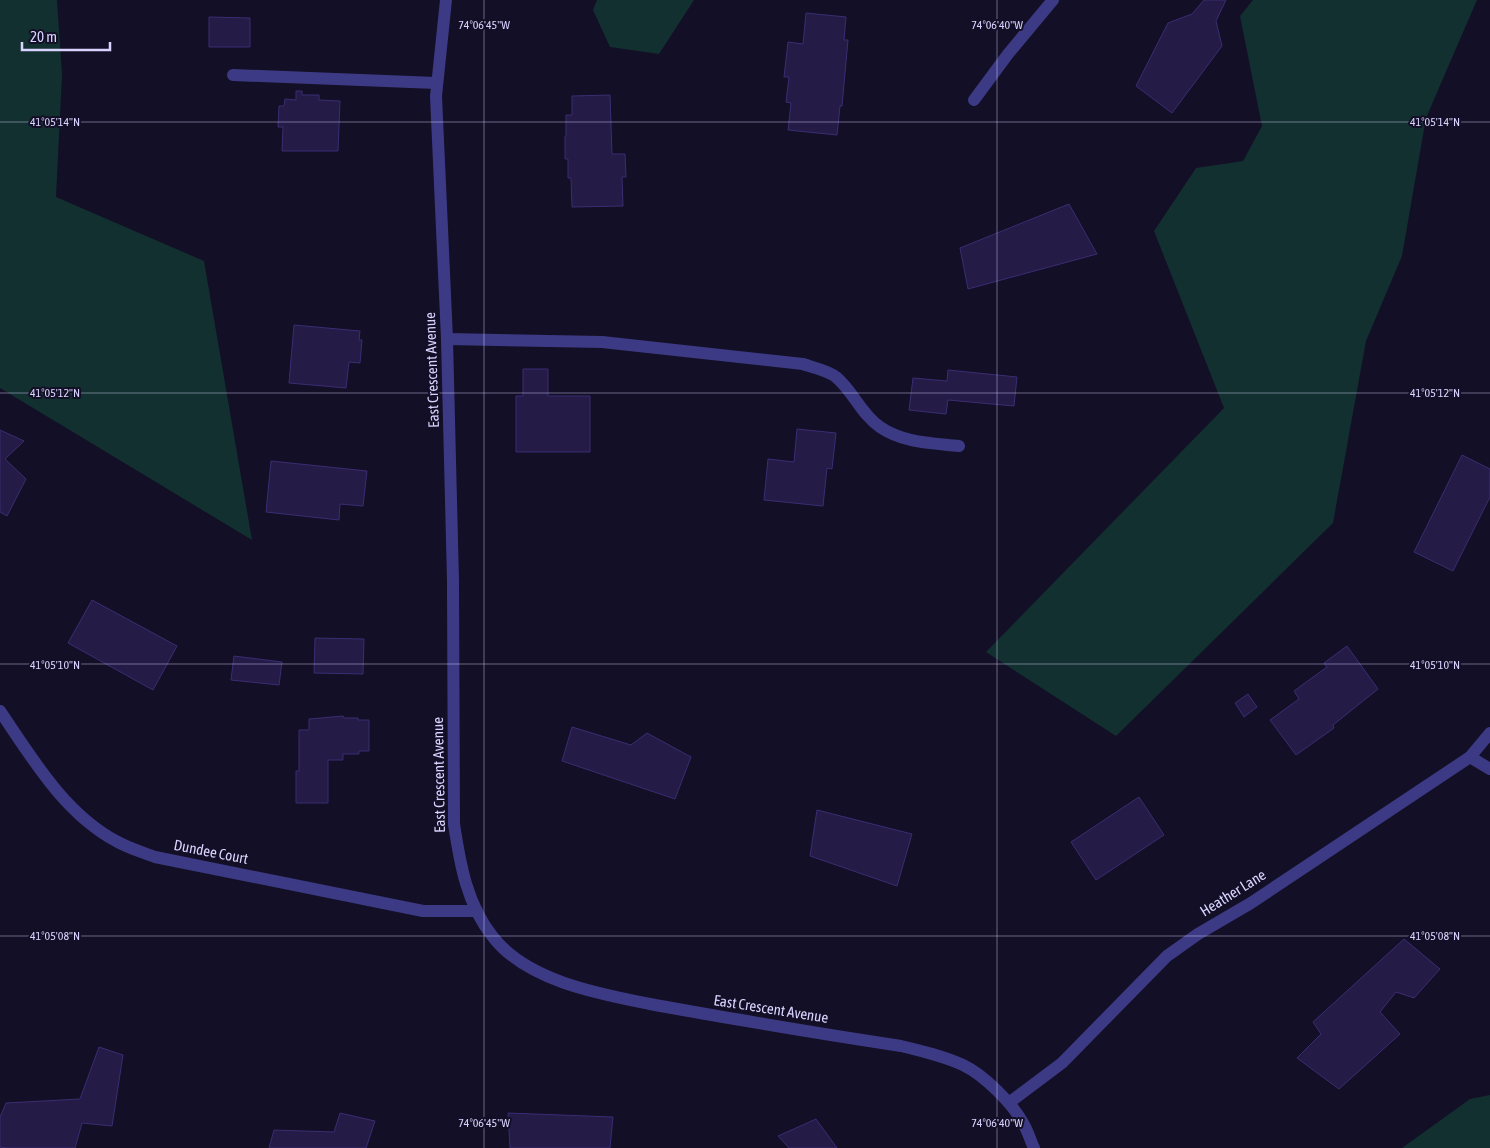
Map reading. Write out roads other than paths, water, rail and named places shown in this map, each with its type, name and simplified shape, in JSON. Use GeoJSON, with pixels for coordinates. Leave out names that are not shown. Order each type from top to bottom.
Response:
{"type":"FeatureCollection","features":[{"type":"Feature","properties":{"kind":"street","name":"East Crescent Avenue"},"geometry":{"type":"LineString","coordinates":[[446,0],[436,96],[448,339],[453,581],[454,824],[460,863],[467,888],[477,911],[493,938],[519,961],[556,980],[594,993],[660,1006],[901,1046],[932,1053],[965,1066],[990,1084],[1010,1102],[1024,1124],[1034,1148]]}},
{"type":"Feature","properties":{"kind":"street"},"geometry":{"type":"LineString","coordinates":[[974,100],[1008,54],[1053,0]]}},
{"type":"Feature","properties":{"kind":"street"},"geometry":{"type":"LineString","coordinates":[[233,75],[436,83]]}},
{"type":"Feature","properties":{"kind":"street"},"geometry":{"type":"LineString","coordinates":[[448,339],[602,342],[803,364],[824,371],[836,378],[869,417],[880,427],[898,436],[920,442],[959,446]]}},
{"type":"Feature","properties":{"kind":"street","name":"Dundee Court"},"geometry":{"type":"LineString","coordinates":[[0,711],[52,786],[80,816],[116,841],[155,857],[423,911],[477,911]]}},
{"type":"Feature","properties":{"kind":"street","name":"Heather Lane"},"geometry":{"type":"LineString","coordinates":[[1010,1102],[1062,1063],[1167,956],[1470,757],[1490,733]]}},
{"type":"Feature","properties":{"kind":"street"},"geometry":{"type":"LineString","coordinates":[[1470,757],[1490,769]]}}]}
